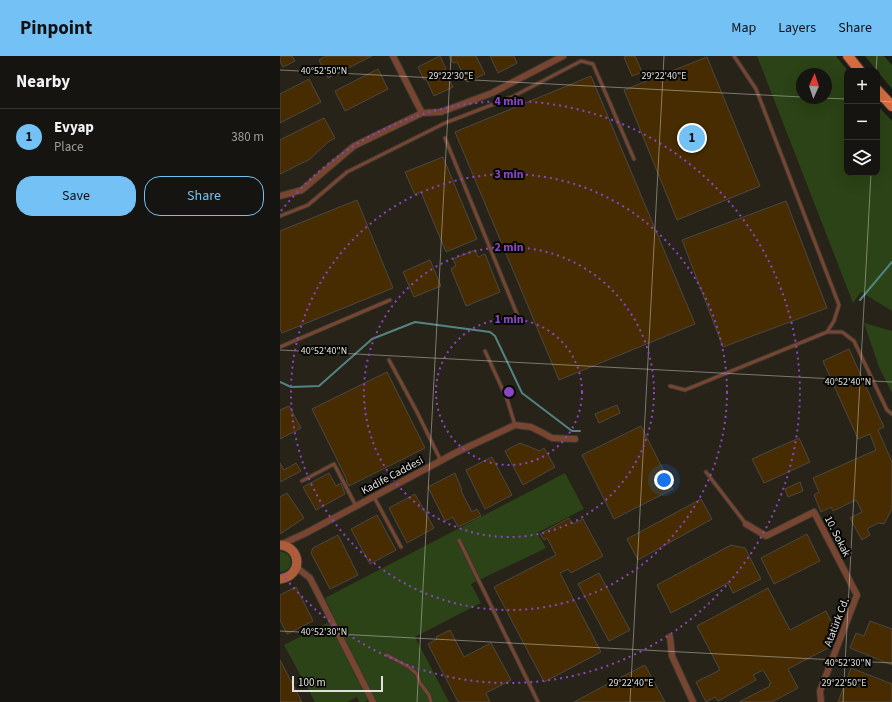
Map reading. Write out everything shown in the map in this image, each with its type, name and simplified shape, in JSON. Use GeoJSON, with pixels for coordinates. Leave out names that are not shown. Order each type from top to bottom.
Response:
{"type":"FeatureCollection","features":[{"type":"Feature","properties":{"kind":"main road"},"geometry":{"type":"LineString","coordinates":[[850,56],[858,68]]}},
{"type":"Feature","properties":{"kind":"main road"},"geometry":{"type":"LineString","coordinates":[[880,93],[892,106]]}},
{"type":"Feature","properties":{"kind":"street"},"geometry":{"type":"LineString","coordinates":[[393,56],[422,113]]}},
{"type":"Feature","properties":{"kind":"street"},"geometry":{"type":"LineString","coordinates":[[280,196],[302,190],[354,146],[422,113],[441,112],[492,93],[563,56]]}},
{"type":"Feature","properties":{"kind":"street"},"geometry":{"type":"LineString","coordinates":[[515,425],[531,427],[552,438],[575,439]]}},
{"type":"Feature","properties":{"kind":"street","name":"Kadife Caddesi"},"geometry":{"type":"LineString","coordinates":[[280,545],[306,533],[441,461],[515,425]]}},
{"type":"Feature","properties":{"kind":"street","name":"10. Sokak"},"geometry":{"type":"LineString","coordinates":[[746,524],[766,536],[814,512],[857,595]]}},
{"type":"Feature","properties":{"kind":"street"},"geometry":{"type":"LineString","coordinates":[[280,545],[293,551],[297,561],[296,567],[290,576],[280,578]]}},
{"type":"Feature","properties":{"kind":"street"},"geometry":{"type":"LineString","coordinates":[[296,567],[310,578],[373,702]]}},
{"type":"Feature","properties":{"kind":"street","name":"Atatürk Cd."},"geometry":{"type":"LineString","coordinates":[[821,702],[820,691],[857,595]]}},
{"type":"Feature","properties":{"kind":"street"},"geometry":{"type":"LineString","coordinates":[[670,637],[672,656],[693,702]]}},
{"type":"Feature","properties":{"kind":"lane"},"geometry":{"type":"LineString","coordinates":[[734,56],[756,88],[839,305],[834,321],[827,332]]}},
{"type":"Feature","properties":{"kind":"lane"},"geometry":{"type":"LineString","coordinates":[[280,216],[308,205],[347,172],[445,123],[512,97],[581,61],[593,64],[634,159]]}},
{"type":"Feature","properties":{"kind":"lane"},"geometry":{"type":"LineString","coordinates":[[445,138],[519,319]]}},
{"type":"Feature","properties":{"kind":"lane"},"geometry":{"type":"LineString","coordinates":[[280,347],[390,300]]}},
{"type":"Feature","properties":{"kind":"lane"},"geometry":{"type":"LineString","coordinates":[[670,386],[684,390],[827,332],[842,332],[854,341],[887,410],[892,414]]}},
{"type":"Feature","properties":{"kind":"lane"},"geometry":{"type":"LineString","coordinates":[[485,351],[507,399],[515,425]]}},
{"type":"Feature","properties":{"kind":"lane"},"geometry":{"type":"LineString","coordinates":[[389,360],[418,412],[441,461]]}},
{"type":"Feature","properties":{"kind":"lane"},"geometry":{"type":"LineString","coordinates":[[302,481],[334,464],[356,506]]}},
{"type":"Feature","properties":{"kind":"lane"},"geometry":{"type":"LineString","coordinates":[[706,472],[746,524]]}},
{"type":"Feature","properties":{"kind":"lane"},"geometry":{"type":"LineString","coordinates":[[374,496],[401,547]]}},
{"type":"Feature","properties":{"kind":"lane"},"geometry":{"type":"LineString","coordinates":[[458,540],[538,702]]}},
{"type":"Feature","properties":{"kind":"lane"},"geometry":{"type":"LineString","coordinates":[[387,655],[410,667],[417,674],[420,683],[429,695],[431,702]]}},
{"type":"Feature","properties":{"kind":"shaded area"},"geometry":{"type":"Polygon","coordinates":[[[280,56],[836,56],[846,68],[844,68],[844,176],[880,176],[880,108],[892,121],[892,702],[280,702],[280,56]]]}},
{"type":"Feature","properties":{"kind":"green space"},"geometry":{"type":"Polygon","coordinates":[[[757,56],[836,56],[846,68],[844,68],[844,176],[880,176],[880,108],[892,121],[892,311],[861,292],[853,303],[757,56]]]}},
{"type":"Feature","properties":{"kind":"green space"},"geometry":{"type":"Polygon","coordinates":[[[865,56],[884,56],[892,65],[892,89],[880,74],[880,68],[875,68],[865,56]]]}},
{"type":"Feature","properties":{"kind":"green space"},"geometry":{"type":"Polygon","coordinates":[[[864,323],[892,331],[892,393],[879,367],[864,323]]]}},
{"type":"Feature","properties":{"kind":"green space"},"geometry":{"type":"Polygon","coordinates":[[[565,473],[584,509],[537,533],[546,548],[471,584],[481,603],[415,637],[449,702],[375,702],[373,698],[364,702],[359,702],[357,697],[347,702],[315,702],[284,645],[335,619],[325,598],[565,473]]]}},
{"type":"Feature","properties":{"kind":"green space"},"geometry":{"type":"Polygon","coordinates":[[[280,551],[288,554],[291,563],[289,568],[280,572],[280,551]]]}},
{"type":"Feature","properties":{"kind":"building"},"geometry":{"type":"Polygon","coordinates":[[[280,56],[292,56],[295,61],[283,67],[280,61],[280,56]]]}},
{"type":"Feature","properties":{"kind":"building"},"geometry":{"type":"Polygon","coordinates":[[[326,56],[372,56],[328,78],[319,60],[326,56]]]}},
{"type":"Feature","properties":{"kind":"building"},"geometry":{"type":"Polygon","coordinates":[[[440,56],[446,69],[444,70],[453,87],[434,96],[426,79],[424,80],[418,67],[440,56]]]}},
{"type":"Feature","properties":{"kind":"building"},"geometry":{"type":"Polygon","coordinates":[[[449,56],[476,56],[485,74],[467,82],[457,62],[453,63],[449,56]]]}},
{"type":"Feature","properties":{"kind":"building"},"geometry":{"type":"Polygon","coordinates":[[[490,56],[514,56],[517,63],[498,73],[490,56]]]}},
{"type":"Feature","properties":{"kind":"building"},"geometry":{"type":"Polygon","coordinates":[[[635,56],[642,72],[632,76],[624,57],[635,56]]]}},
{"type":"Feature","properties":{"kind":"building"},"geometry":{"type":"Polygon","coordinates":[[[707,57],[760,186],[677,220],[624,90],[707,57]]]}},
{"type":"Feature","properties":{"kind":"building"},"geometry":{"type":"Polygon","coordinates":[[[378,69],[388,89],[345,111],[335,91],[378,69]]]}},
{"type":"Feature","properties":{"kind":"building"},"geometry":{"type":"Polygon","coordinates":[[[591,76],[695,324],[559,380],[455,132],[591,76]]]}},
{"type":"Feature","properties":{"kind":"building"},"geometry":{"type":"Polygon","coordinates":[[[309,79],[321,102],[280,123],[280,94],[309,79]]]}},
{"type":"Feature","properties":{"kind":"building"},"geometry":{"type":"Polygon","coordinates":[[[324,118],[335,138],[328,142],[310,159],[280,174],[280,140],[324,118]]]}},
{"type":"Feature","properties":{"kind":"building"},"geometry":{"type":"Polygon","coordinates":[[[443,157],[477,239],[446,252],[421,192],[415,195],[405,172],[443,157]]]}},
{"type":"Feature","properties":{"kind":"building"},"geometry":{"type":"Polygon","coordinates":[[[357,200],[393,288],[282,333],[280,328],[280,231],[357,200]]]}},
{"type":"Feature","properties":{"kind":"building"},"geometry":{"type":"Polygon","coordinates":[[[786,201],[827,308],[723,347],[682,240],[786,201]]]}},
{"type":"Feature","properties":{"kind":"building"},"geometry":{"type":"Polygon","coordinates":[[[475,250],[478,257],[485,254],[500,292],[466,306],[451,269],[456,266],[453,259],[475,250]]]}},
{"type":"Feature","properties":{"kind":"building"},"geometry":{"type":"Polygon","coordinates":[[[430,260],[441,286],[414,297],[403,272],[430,260]]]}},
{"type":"Feature","properties":{"kind":"building"},"geometry":{"type":"Polygon","coordinates":[[[849,349],[884,427],[878,430],[892,462],[892,509],[884,524],[878,523],[867,529],[870,535],[862,540],[850,518],[862,512],[856,500],[833,511],[831,507],[821,512],[814,495],[819,492],[813,478],[876,450],[870,434],[858,439],[823,361],[849,349]]]}},
{"type":"Feature","properties":{"kind":"building"},"geometry":{"type":"Polygon","coordinates":[[[387,372],[425,448],[349,486],[312,409],[387,372]]]}},
{"type":"Feature","properties":{"kind":"building"},"geometry":{"type":"Polygon","coordinates":[[[617,405],[620,413],[599,423],[595,414],[617,405]]]}},
{"type":"Feature","properties":{"kind":"building"},"geometry":{"type":"Polygon","coordinates":[[[289,406],[301,428],[280,439],[280,410],[289,406]]]}},
{"type":"Feature","properties":{"kind":"building"},"geometry":{"type":"Polygon","coordinates":[[[641,426],[673,489],[614,519],[582,455],[641,426]]]}},
{"type":"Feature","properties":{"kind":"building"},"geometry":{"type":"Polygon","coordinates":[[[799,438],[810,462],[764,483],[752,459],[799,438]]]}},
{"type":"Feature","properties":{"kind":"building"},"geometry":{"type":"Polygon","coordinates":[[[520,443],[540,451],[544,448],[555,467],[523,485],[505,451],[520,443]]]}},
{"type":"Feature","properties":{"kind":"building"},"geometry":{"type":"Polygon","coordinates":[[[492,457],[512,495],[485,509],[466,470],[492,457]]]}},
{"type":"Feature","properties":{"kind":"building"},"geometry":{"type":"Polygon","coordinates":[[[280,463],[284,470],[296,463],[301,471],[280,482],[280,463]]]}},
{"type":"Feature","properties":{"kind":"building"},"geometry":{"type":"Polygon","coordinates":[[[329,473],[336,486],[341,483],[345,494],[316,510],[303,487],[329,473]]]}},
{"type":"Feature","properties":{"kind":"building"},"geometry":{"type":"Polygon","coordinates":[[[455,473],[462,490],[461,491],[472,512],[477,509],[481,516],[458,527],[453,517],[445,521],[428,487],[455,473]]]}},
{"type":"Feature","properties":{"kind":"building"},"geometry":{"type":"Polygon","coordinates":[[[800,482],[803,491],[788,497],[785,489],[800,482]]]}},
{"type":"Feature","properties":{"kind":"building"},"geometry":{"type":"Polygon","coordinates":[[[287,493],[304,518],[280,534],[280,497],[287,493]]]}},
{"type":"Feature","properties":{"kind":"building"},"geometry":{"type":"Polygon","coordinates":[[[415,494],[434,528],[407,543],[389,508],[415,494]]]}},
{"type":"Feature","properties":{"kind":"building"},"geometry":{"type":"Polygon","coordinates":[[[701,499],[712,519],[638,560],[627,539],[701,499]]]}},
{"type":"Feature","properties":{"kind":"building"},"geometry":{"type":"Polygon","coordinates":[[[377,515],[396,550],[370,564],[351,529],[377,515]]]}},
{"type":"Feature","properties":{"kind":"building"},"geometry":{"type":"Polygon","coordinates":[[[569,518],[573,524],[583,519],[603,556],[571,573],[568,569],[560,573],[601,652],[544,682],[494,587],[556,555],[547,538],[544,540],[540,534],[569,518]]]}},
{"type":"Feature","properties":{"kind":"building"},"geometry":{"type":"Polygon","coordinates":[[[807,534],[820,561],[774,584],[761,558],[807,534]]]}},
{"type":"Feature","properties":{"kind":"building"},"geometry":{"type":"Polygon","coordinates":[[[338,535],[358,575],[330,589],[311,553],[313,548],[338,535]]]}},
{"type":"Feature","properties":{"kind":"building"},"geometry":{"type":"Polygon","coordinates":[[[731,545],[745,548],[761,579],[733,593],[728,583],[671,613],[657,585],[731,545]]]}},
{"type":"Feature","properties":{"kind":"building"},"geometry":{"type":"Polygon","coordinates":[[[599,573],[630,630],[609,641],[578,584],[599,573]]]}},
{"type":"Feature","properties":{"kind":"building"},"geometry":{"type":"Polygon","coordinates":[[[296,587],[313,621],[287,634],[280,620],[280,595],[296,587]]]}},
{"type":"Feature","properties":{"kind":"building"},"geometry":{"type":"Polygon","coordinates":[[[768,588],[790,630],[826,611],[836,632],[825,637],[830,647],[788,669],[798,688],[772,702],[739,702],[770,686],[769,684],[771,683],[763,670],[753,675],[756,680],[718,701],[715,697],[706,702],[696,682],[720,670],[697,626],[768,588]]]}},
{"type":"Feature","properties":{"kind":"building"},"geometry":{"type":"Polygon","coordinates":[[[870,621],[892,629],[892,665],[850,648],[856,633],[864,636],[870,621]]]}},
{"type":"Feature","properties":{"kind":"building"},"geometry":{"type":"Polygon","coordinates":[[[450,630],[464,657],[491,643],[511,680],[486,693],[490,702],[458,702],[428,644],[437,639],[436,637],[450,630]]]}},
{"type":"Feature","properties":{"kind":"building"},"geometry":{"type":"Polygon","coordinates":[[[280,660],[302,702],[280,702],[280,660]]]}},
{"type":"Feature","properties":{"kind":"building"},"geometry":{"type":"Polygon","coordinates":[[[645,665],[665,702],[574,702],[604,686],[645,665]]]}},
{"type":"Feature","properties":{"kind":"building"},"geometry":{"type":"Polygon","coordinates":[[[851,668],[892,684],[892,702],[838,702],[851,668]]]}},
{"type":"Feature","properties":{"kind":"waterway"},"geometry":{"type":"LineString","coordinates":[[860,300],[892,262]]}},
{"type":"Feature","properties":{"kind":"waterway"},"geometry":{"type":"LineString","coordinates":[[280,382],[291,387],[319,386],[372,339],[415,322],[490,332],[495,336],[522,393],[572,431],[580,431]]}},
{"type":"Feature","properties":{"kind":"place","name":"Evyap"},"geometry":{"type":"Point","coordinates":[692,138]}}]}
